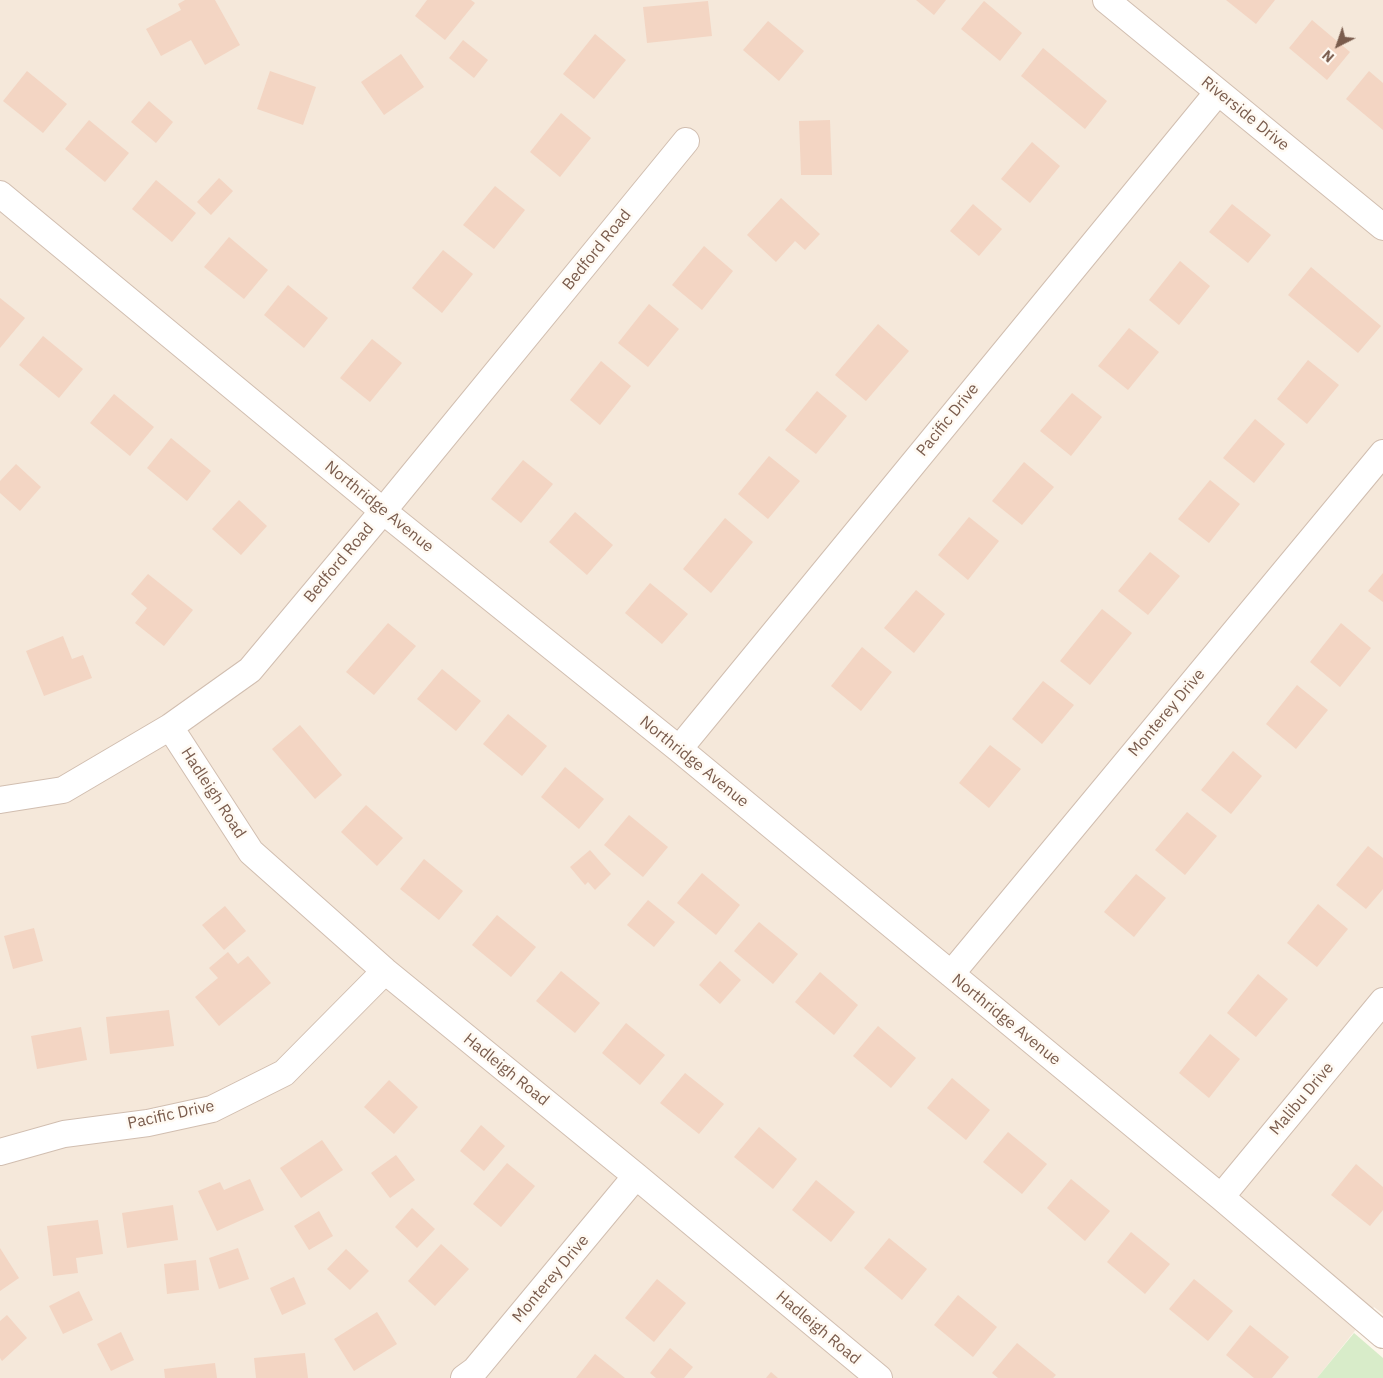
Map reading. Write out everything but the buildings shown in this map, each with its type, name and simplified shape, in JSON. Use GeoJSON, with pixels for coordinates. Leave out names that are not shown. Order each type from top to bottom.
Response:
{"type":"FeatureCollection","features":[{"type":"Feature","properties":{"kind":"street","name":"Riverside Drive"},"geometry":{"type":"LineString","coordinates":[[1106,0],[1383,227]]}},
{"type":"Feature","properties":{"kind":"street","name":"Pacific Drive"},"geometry":{"type":"LineString","coordinates":[[679,748],[1218,92]]}},
{"type":"Feature","properties":{"kind":"street","name":"Bedford Road"},"geometry":{"type":"LineString","coordinates":[[0,800],[63,790],[170,727],[250,670],[383,511],[686,141]]}},
{"type":"Feature","properties":{"kind":"street","name":"Northridge Avenue"},"geometry":{"type":"LineString","coordinates":[[0,194],[383,511],[679,748],[950,974],[1221,1196],[1383,1335]]}},
{"type":"Feature","properties":{"kind":"street","name":"Monterey Drive"},"geometry":{"type":"LineString","coordinates":[[950,974],[1383,453]]}},
{"type":"Feature","properties":{"kind":"street","name":"Hadleigh Road"},"geometry":{"type":"LineString","coordinates":[[170,727],[252,852],[385,971],[879,1378]]}},
{"type":"Feature","properties":{"kind":"street","name":"Pacific Drive"},"geometry":{"type":"LineString","coordinates":[[0,1152],[64,1134],[148,1123],[212,1109],[284,1073],[385,971]]}},
{"type":"Feature","properties":{"kind":"street","name":"Malibu Drive"},"geometry":{"type":"LineString","coordinates":[[1221,1196],[1383,1000]]}},
{"type":"Feature","properties":{"kind":"street","name":"Monterey Drive"},"geometry":{"type":"LineString","coordinates":[[464,1378],[475,1370],[636,1176]]}},
{"type":"Feature","properties":{"kind":"shaded area"},"geometry":{"type":"Polygon","coordinates":[[[0,0],[1383,0],[1383,1314],[1374,1307],[1317,1378],[0,1378],[0,0]]]}},
{"type":"Feature","properties":{"kind":"green space"},"geometry":{"type":"Polygon","coordinates":[[[1354,1333],[1383,1358],[1383,1378],[1317,1378],[1354,1333]]]}}]}
